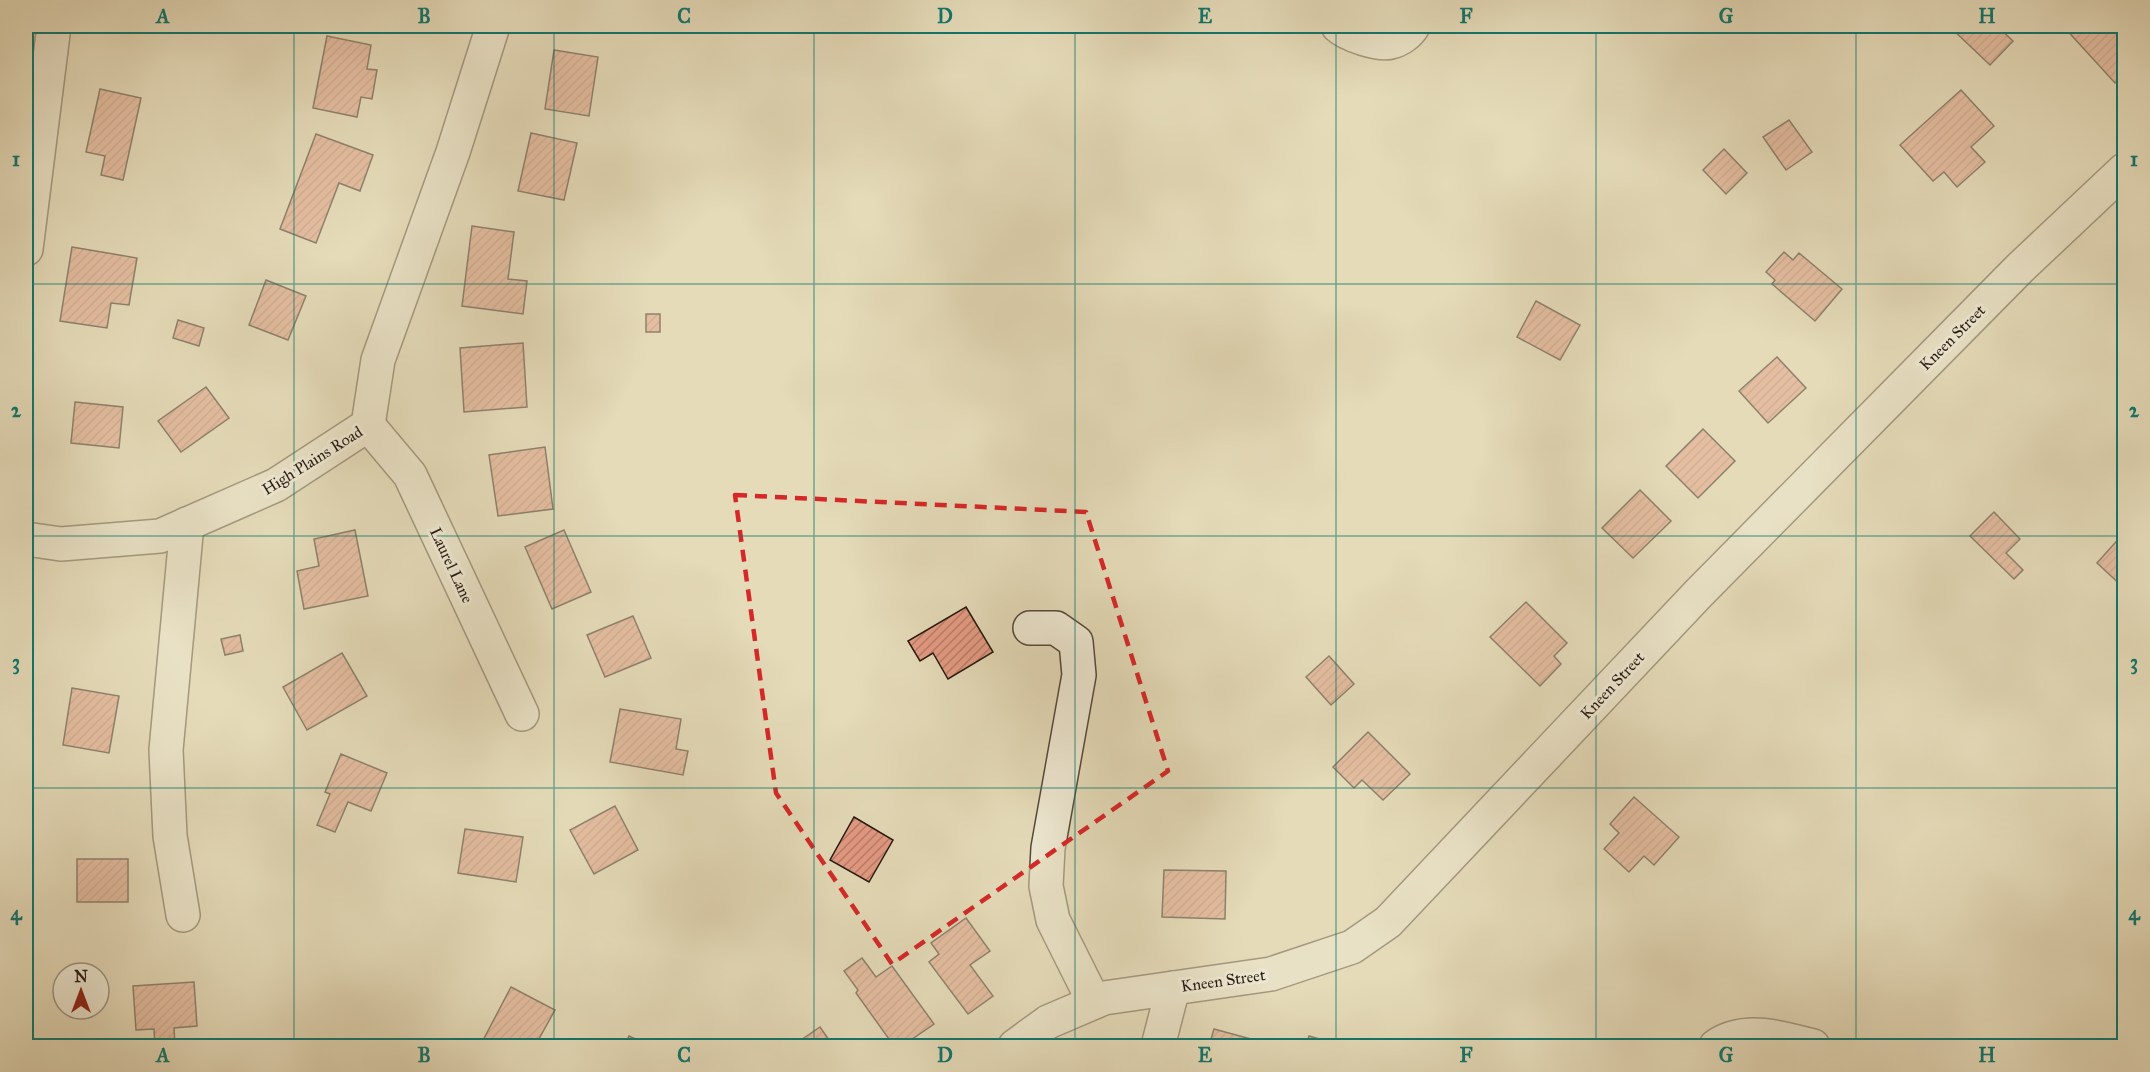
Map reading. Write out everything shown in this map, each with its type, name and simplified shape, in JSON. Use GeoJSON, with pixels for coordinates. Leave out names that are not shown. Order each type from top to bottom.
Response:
{"type":"FeatureCollection","features":[{"type":"Feature","properties":{"kind":"street"},"geometry":{"type":"LineString","coordinates":[[26,249],[54,26]]}},
{"type":"Feature","properties":{"kind":"street","name":"High Plains Road"},"geometry":{"type":"LineString","coordinates":[[26,539],[62,544],[160,536],[276,485],[368,425],[378,360],[453,152],[493,26]]}},
{"type":"Feature","properties":{"kind":"street"},"geometry":{"type":"LineString","coordinates":[[1338,26],[1342,30],[1369,40],[1390,43],[1409,33],[1413,26]]}},
{"type":"Feature","properties":{"kind":"street","name":"Kneen Street"},"geometry":{"type":"LineString","coordinates":[[1015,1047],[1048,1022],[1104,998],[1271,974],[1352,947],[1388,922],[1698,594],[2020,268],[2124,170]]}},
{"type":"Feature","properties":{"kind":"street","name":"Laurel Lane"},"geometry":{"type":"LineString","coordinates":[[368,425],[410,475],[522,714]]}},
{"type":"Feature","properties":{"kind":"street"},"geometry":{"type":"LineString","coordinates":[[183,915],[170,836],[166,750],[188,524]]}},
{"type":"Feature","properties":{"kind":"street"},"geometry":{"type":"LineString","coordinates":[[1030,628],[1056,628],[1076,642],[1079,675],[1048,848],[1046,886],[1053,920],[1094,1002]]}},
{"type":"Feature","properties":{"kind":"street"},"geometry":{"type":"LineString","coordinates":[[1158,1047],[1173,988]]}},
{"type":"Feature","properties":{"kind":"street"},"geometry":{"type":"LineString","coordinates":[[1716,1047],[1724,1041],[1751,1035],[1773,1036],[1813,1047]]}},
{"type":"Feature","properties":{"kind":"highlighted area"},"geometry":{"type":"Polygon","coordinates":[[[735,495],[1086,512],[1168,771],[892,964],[776,793],[735,495]]]}},
{"type":"Feature","properties":{"kind":"building"},"geometry":{"type":"Polygon","coordinates":[[[1949,26],[1997,26],[2013,41],[1990,65],[1949,26]]]}},
{"type":"Feature","properties":{"kind":"building"},"geometry":{"type":"Polygon","coordinates":[[[2063,26],[2124,26],[2124,74],[2115,83],[2063,26]]]}},
{"type":"Feature","properties":{"kind":"building"},"geometry":{"type":"Polygon","coordinates":[[[327,36],[371,45],[367,69],[377,70],[372,99],[361,97],[357,117],[313,108],[327,36]]]}},
{"type":"Feature","properties":{"kind":"building"},"geometry":{"type":"Polygon","coordinates":[[[554,50],[598,57],[589,116],[545,109],[554,50]]]}},
{"type":"Feature","properties":{"kind":"building"},"geometry":{"type":"Polygon","coordinates":[[[100,89],[141,98],[123,180],[101,175],[105,156],[86,152],[100,89]]]}},
{"type":"Feature","properties":{"kind":"building"},"geometry":{"type":"Polygon","coordinates":[[[1961,90],[1994,126],[1971,147],[1985,162],[1957,187],[1944,172],[1933,181],[1900,145],[1961,90]]]}},
{"type":"Feature","properties":{"kind":"building"},"geometry":{"type":"Polygon","coordinates":[[[1789,120],[1812,152],[1786,170],[1763,137],[1789,120]]]}},
{"type":"Feature","properties":{"kind":"building"},"geometry":{"type":"Polygon","coordinates":[[[531,133],[577,143],[564,200],[518,191],[531,133]]]}},
{"type":"Feature","properties":{"kind":"building"},"geometry":{"type":"Polygon","coordinates":[[[316,134],[373,155],[360,191],[339,183],[316,243],[280,229],[316,134]]]}},
{"type":"Feature","properties":{"kind":"building"},"geometry":{"type":"Polygon","coordinates":[[[1724,149],[1747,173],[1726,194],[1703,170],[1724,149]]]}},
{"type":"Feature","properties":{"kind":"building"},"geometry":{"type":"Polygon","coordinates":[[[472,226],[514,232],[508,279],[527,281],[523,314],[462,306],[472,226]]]}},
{"type":"Feature","properties":{"kind":"building"},"geometry":{"type":"Polygon","coordinates":[[[72,247],[137,258],[129,305],[111,303],[107,328],[60,321],[72,247]]]}},
{"type":"Feature","properties":{"kind":"building"},"geometry":{"type":"Polygon","coordinates":[[[1784,252],[1793,260],[1799,253],[1842,289],[1815,321],[1772,284],[1775,280],[1766,272],[1784,252]]]}},
{"type":"Feature","properties":{"kind":"building"},"geometry":{"type":"Polygon","coordinates":[[[266,280],[306,296],[288,340],[249,325],[266,280]]]}},
{"type":"Feature","properties":{"kind":"building"},"geometry":{"type":"Polygon","coordinates":[[[1536,301],[1580,325],[1560,360],[1517,337],[1536,301]]]}},
{"type":"Feature","properties":{"kind":"building"},"geometry":{"type":"Polygon","coordinates":[[[646,314],[660,314],[660,332],[646,332],[646,314]]]}},
{"type":"Feature","properties":{"kind":"building"},"geometry":{"type":"Polygon","coordinates":[[[178,320],[204,328],[199,346],[173,338],[178,320]]]}},
{"type":"Feature","properties":{"kind":"building"},"geometry":{"type":"Polygon","coordinates":[[[523,343],[527,407],[464,412],[460,348],[523,343]]]}},
{"type":"Feature","properties":{"kind":"building"},"geometry":{"type":"Polygon","coordinates":[[[1777,357],[1806,388],[1768,423],[1739,391],[1777,357]]]}},
{"type":"Feature","properties":{"kind":"building"},"geometry":{"type":"Polygon","coordinates":[[[206,387],[229,418],[181,452],[158,421],[206,387]]]}},
{"type":"Feature","properties":{"kind":"building"},"geometry":{"type":"Polygon","coordinates":[[[75,402],[123,407],[119,448],[71,443],[75,402]]]}},
{"type":"Feature","properties":{"kind":"building"},"geometry":{"type":"Polygon","coordinates":[[[1703,429],[1735,461],[1698,498],[1666,466],[1703,429]]]}},
{"type":"Feature","properties":{"kind":"building"},"geometry":{"type":"Polygon","coordinates":[[[545,447],[553,509],[498,516],[489,455],[545,447]]]}},
{"type":"Feature","properties":{"kind":"building"},"geometry":{"type":"Polygon","coordinates":[[[1640,490],[1671,521],[1633,558],[1602,528],[1640,490]]]}},
{"type":"Feature","properties":{"kind":"building"},"geometry":{"type":"Polygon","coordinates":[[[1994,512],[2020,539],[2006,553],[2023,570],[2014,579],[1970,536],[1994,512]]]}},
{"type":"Feature","properties":{"kind":"building"},"geometry":{"type":"Polygon","coordinates":[[[355,530],[368,596],[304,609],[297,571],[319,566],[314,539],[355,530]]]}},
{"type":"Feature","properties":{"kind":"building"},"geometry":{"type":"Polygon","coordinates":[[[564,530],[591,592],[552,609],[525,547],[564,530]]]}},
{"type":"Feature","properties":{"kind":"building"},"geometry":{"type":"Polygon","coordinates":[[[2124,533],[2124,588],[2097,563],[2124,533]]]}},
{"type":"Feature","properties":{"kind":"building"},"geometry":{"type":"Polygon","coordinates":[[[1526,602],[1567,643],[1554,656],[1561,664],[1540,686],[1490,637],[1526,602]]]}},
{"type":"Feature","properties":{"kind":"building"},"geometry":{"type":"Polygon","coordinates":[[[966,607],[993,652],[948,679],[933,653],[920,661],[908,641],[966,607]]]}},
{"type":"Feature","properties":{"kind":"building"},"geometry":{"type":"Polygon","coordinates":[[[633,616],[651,658],[605,677],[587,635],[633,616]]]}},
{"type":"Feature","properties":{"kind":"building"},"geometry":{"type":"Polygon","coordinates":[[[240,635],[243,651],[225,655],[221,639],[240,635]]]}},
{"type":"Feature","properties":{"kind":"building"},"geometry":{"type":"Polygon","coordinates":[[[342,653],[367,696],[307,730],[283,687],[342,653]]]}},
{"type":"Feature","properties":{"kind":"building"},"geometry":{"type":"Polygon","coordinates":[[[1329,656],[1354,684],[1331,705],[1306,677],[1329,656]]]}},
{"type":"Feature","properties":{"kind":"building"},"geometry":{"type":"Polygon","coordinates":[[[72,688],[119,696],[109,753],[63,745],[72,688]]]}},
{"type":"Feature","properties":{"kind":"building"},"geometry":{"type":"Polygon","coordinates":[[[620,709],[681,719],[676,749],[688,751],[683,775],[610,762],[620,709]]]}},
{"type":"Feature","properties":{"kind":"building"},"geometry":{"type":"Polygon","coordinates":[[[1368,732],[1410,774],[1383,800],[1362,780],[1354,788],[1333,767],[1368,732]]]}},
{"type":"Feature","properties":{"kind":"building"},"geometry":{"type":"Polygon","coordinates":[[[341,754],[387,773],[371,811],[348,802],[335,832],[317,825],[330,794],[325,792],[341,754]]]}},
{"type":"Feature","properties":{"kind":"building"},"geometry":{"type":"Polygon","coordinates":[[[1634,797],[1679,837],[1654,865],[1644,856],[1629,872],[1604,849],[1619,833],[1610,824],[1634,797]]]}},
{"type":"Feature","properties":{"kind":"building"},"geometry":{"type":"Polygon","coordinates":[[[615,806],[638,850],[594,874],[570,830],[615,806]]]}},
{"type":"Feature","properties":{"kind":"building"},"geometry":{"type":"Polygon","coordinates":[[[854,817],[893,840],[869,882],[830,860],[854,817]]]}},
{"type":"Feature","properties":{"kind":"building"},"geometry":{"type":"Polygon","coordinates":[[[465,829],[523,837],[516,882],[458,873],[465,829]]]}},
{"type":"Feature","properties":{"kind":"building"},"geometry":{"type":"Polygon","coordinates":[[[77,859],[128,859],[128,902],[77,902],[77,859]]]}},
{"type":"Feature","properties":{"kind":"building"},"geometry":{"type":"Polygon","coordinates":[[[1164,870],[1226,871],[1225,919],[1162,917],[1164,870]]]}},
{"type":"Feature","properties":{"kind":"building"},"geometry":{"type":"Polygon","coordinates":[[[966,918],[990,951],[970,965],[993,996],[968,1014],[929,962],[939,954],[931,943],[966,918]]]}},
{"type":"Feature","properties":{"kind":"building"},"geometry":{"type":"Polygon","coordinates":[[[862,958],[876,977],[892,966],[934,1024],[902,1046],[894,1046],[856,993],[858,990],[844,971],[862,958]]]}},
{"type":"Feature","properties":{"kind":"building"},"geometry":{"type":"Polygon","coordinates":[[[194,982],[197,1026],[174,1028],[175,1046],[155,1046],[154,1029],[136,1030],[133,986],[194,982]]]}},
{"type":"Feature","properties":{"kind":"building"},"geometry":{"type":"Polygon","coordinates":[[[511,987],[555,1010],[535,1046],[480,1046],[511,987]]]}},
{"type":"Feature","properties":{"kind":"building"},"geometry":{"type":"Polygon","coordinates":[[[820,1027],[833,1046],[802,1046],[798,1042],[820,1027]]]}},
{"type":"Feature","properties":{"kind":"building"},"geometry":{"type":"Polygon","coordinates":[[[1214,1029],[1251,1039],[1248,1046],[1209,1046],[1214,1029]]]}},
{"type":"Feature","properties":{"kind":"building"},"geometry":{"type":"Polygon","coordinates":[[[629,1036],[650,1046],[624,1046],[629,1036]]]}},
{"type":"Feature","properties":{"kind":"building"},"geometry":{"type":"Polygon","coordinates":[[[1309,1036],[1344,1046],[1306,1046],[1309,1036]]]}}]}
